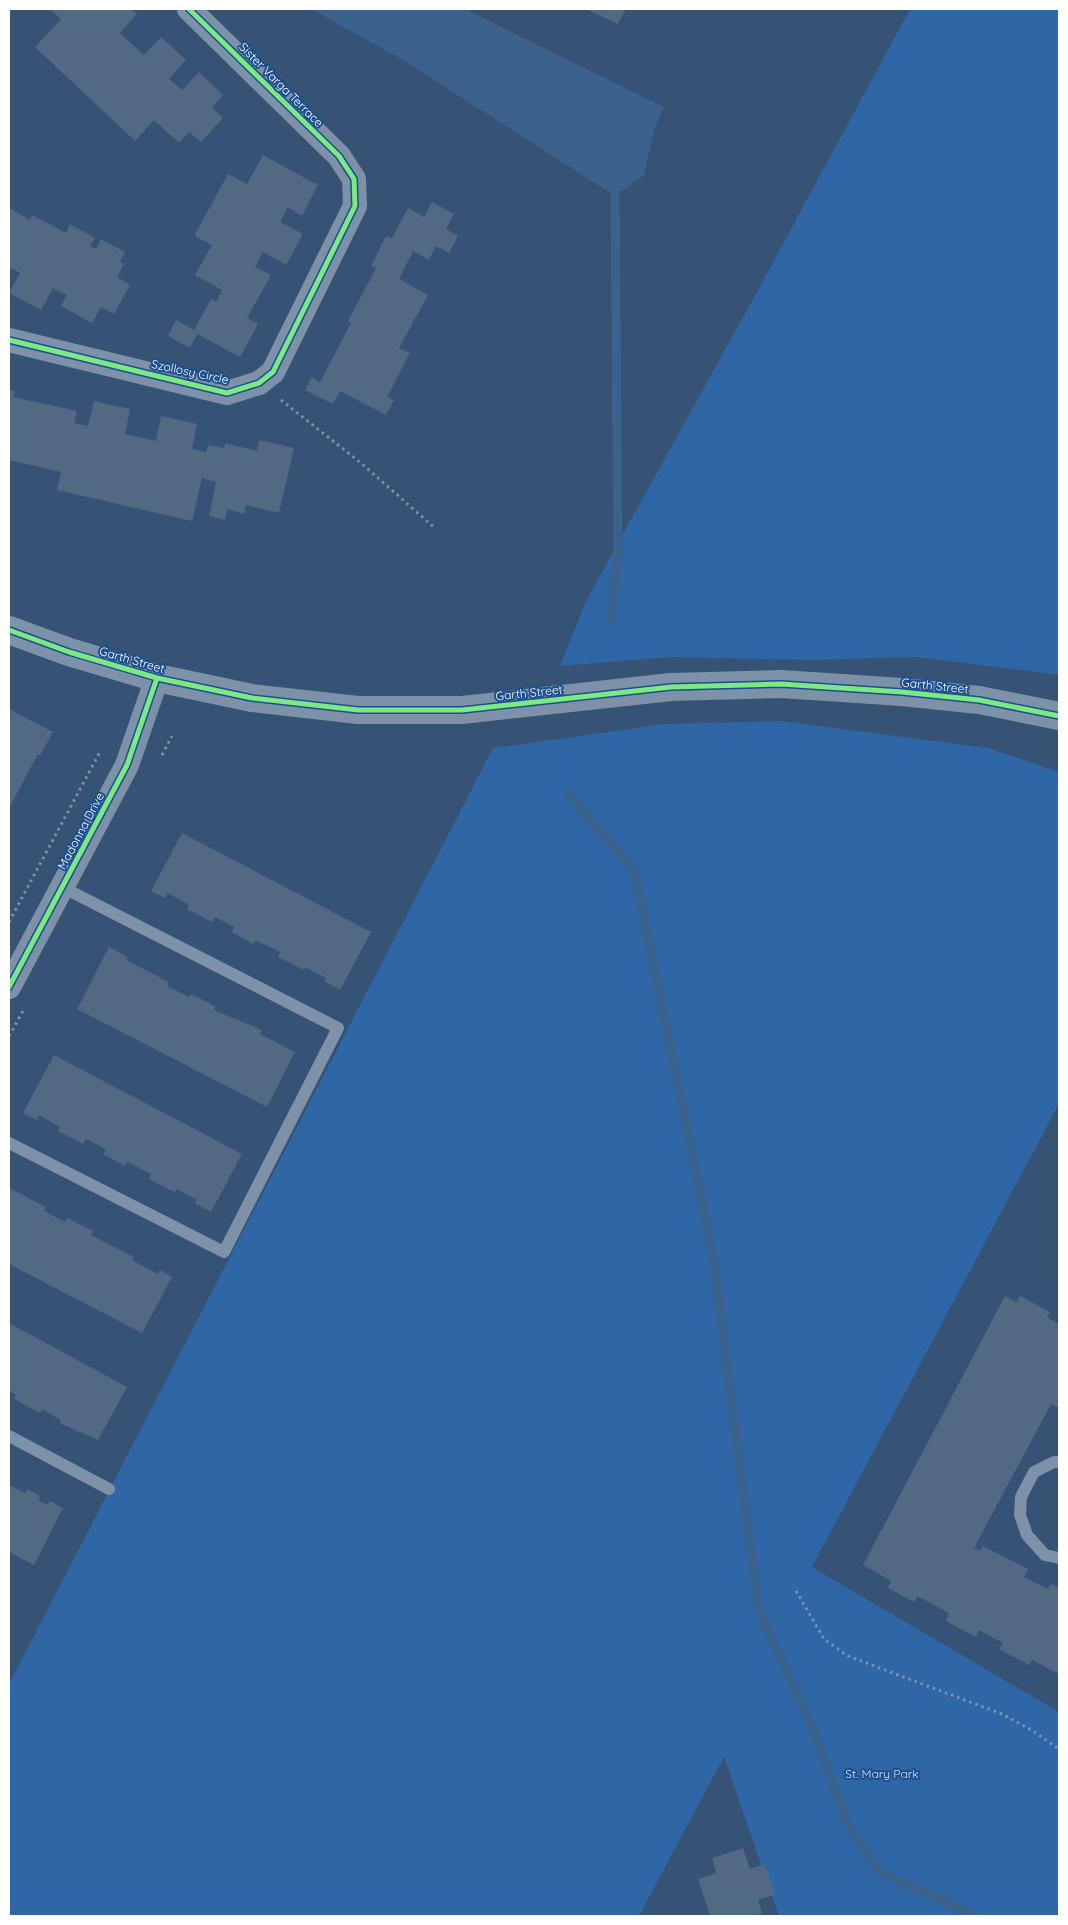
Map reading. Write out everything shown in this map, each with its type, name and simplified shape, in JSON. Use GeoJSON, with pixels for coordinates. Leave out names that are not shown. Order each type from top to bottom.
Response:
{"type":"FeatureCollection","features":[{"type":"Feature","properties":{"kind":"street","name":"Sister Varga Terrace"},"geometry":{"type":"LineString","coordinates":[[195,10],[339,156],[354,179]]}},
{"type":"Feature","properties":{"kind":"street","name":"Szollosy Circle"},"geometry":{"type":"LineString","coordinates":[[9,340],[227,393],[259,383],[273,372],[355,206],[354,179]]}},
{"type":"Feature","properties":{"kind":"street","name":"Garth Street"},"geometry":{"type":"LineString","coordinates":[[9,630],[69,652],[156,678],[252,698],[358,710],[462,710],[671,687],[781,684],[902,692],[969,699],[1059,716]]}},
{"type":"Feature","properties":{"kind":"street","name":"Madonna Drive"},"geometry":{"type":"LineString","coordinates":[[9,987],[127,765],[156,678]]}},
{"type":"Feature","properties":{"kind":"lane"},"geometry":{"type":"LineString","coordinates":[[9,1143],[224,1252],[338,1028],[62,887]]}},
{"type":"Feature","properties":{"kind":"lane"},"geometry":{"type":"LineString","coordinates":[[9,1436],[109,1489]]}},
{"type":"Feature","properties":{"kind":"lane"},"geometry":{"type":"LineString","coordinates":[[1059,1462],[1054,1462],[1034,1472],[1021,1497],[1020,1515],[1027,1535],[1045,1555],[1059,1558]]}},
{"type":"Feature","properties":{"kind":"path"},"geometry":{"type":"LineString","coordinates":[[259,383],[361,463],[436,529]]}},
{"type":"Feature","properties":{"kind":"path"},"geometry":{"type":"LineString","coordinates":[[9,922],[101,750]]}},
{"type":"Feature","properties":{"kind":"path"},"geometry":{"type":"LineString","coordinates":[[796,1591],[824,1640],[848,1656],[1002,1714],[1033,1731],[1059,1749]]}},
{"type":"Feature","properties":{"kind":"green space"},"geometry":{"type":"Polygon","coordinates":[[[910,9],[1059,9],[1059,675],[916,657],[812,660],[670,657],[560,666],[587,599],[758,290],[910,9]]]}},
{"type":"Feature","properties":{"kind":"green space","name":"St. Mary Park"},"geometry":{"type":"Polygon","coordinates":[[[781,721],[989,748],[1059,772],[1059,1104],[812,1567],[1059,1712],[1059,1916],[779,1916],[724,1757],[639,1916],[9,1916],[9,1684],[493,748],[664,724],[781,721]]]}},
{"type":"Feature","properties":{"kind":"shaded area"},"geometry":{"type":"Polygon","coordinates":[[[311,9],[465,9],[664,107],[655,127],[644,175],[615,196],[403,60],[311,9]]]}},
{"type":"Feature","properties":{"kind":"building"},"geometry":{"type":"Polygon","coordinates":[[[50,9],[131,9],[137,14],[120,33],[144,55],[161,37],[186,60],[169,79],[182,90],[199,72],[223,95],[212,107],[223,118],[201,142],[189,132],[179,143],[154,120],[135,141],[35,47],[61,19],[50,9]]]}},
{"type":"Feature","properties":{"kind":"building"},"geometry":{"type":"Polygon","coordinates":[[[586,9],[626,9],[618,24],[586,9]]]}},
{"type":"Feature","properties":{"kind":"building"},"geometry":{"type":"Polygon","coordinates":[[[263,155],[318,185],[302,216],[288,207],[280,222],[303,234],[286,265],[263,252],[255,267],[271,275],[247,318],[258,324],[240,357],[197,334],[190,348],[168,336],[176,320],[194,330],[211,299],[216,302],[222,290],[195,275],[212,245],[194,236],[228,174],[247,184],[263,155]]]}},
{"type":"Feature","properties":{"kind":"building"},"geometry":{"type":"Polygon","coordinates":[[[432,202],[454,214],[446,229],[458,236],[449,253],[436,246],[429,260],[413,251],[399,279],[428,295],[399,348],[410,353],[387,397],[394,400],[386,415],[340,391],[333,404],[305,390],[312,377],[320,382],[351,323],[348,321],[376,268],[371,266],[386,236],[392,238],[408,208],[424,217],[432,202]]]}},
{"type":"Feature","properties":{"kind":"building"},"geometry":{"type":"Polygon","coordinates":[[[9,208],[30,220],[32,215],[66,233],[70,224],[95,238],[90,246],[96,249],[101,239],[125,252],[120,262],[124,264],[117,277],[130,285],[114,314],[101,307],[92,323],[61,306],[67,295],[53,288],[41,310],[9,293],[20,273],[9,267],[9,208]]]}},
{"type":"Feature","properties":{"kind":"building"},"geometry":{"type":"Polygon","coordinates":[[[9,389],[15,391],[13,397],[77,411],[74,423],[88,426],[94,401],[130,409],[125,434],[156,441],[161,416],[197,424],[192,449],[206,452],[208,445],[224,448],[225,443],[257,451],[259,440],[294,448],[279,513],[246,505],[244,514],[227,509],[225,520],[209,516],[216,482],[202,478],[192,521],[57,490],[61,472],[9,460],[9,389]]]}},
{"type":"Feature","properties":{"kind":"building"},"geometry":{"type":"Polygon","coordinates":[[[9,709],[53,732],[40,756],[38,754],[9,808],[9,709]]]}},
{"type":"Feature","properties":{"kind":"building"},"geometry":{"type":"Polygon","coordinates":[[[182,833],[371,932],[340,990],[324,981],[326,978],[305,967],[304,970],[278,957],[280,952],[255,940],[253,944],[232,932],[234,927],[215,917],[212,922],[187,909],[189,905],[168,893],[165,898],[151,891],[182,833]]]}},
{"type":"Feature","properties":{"kind":"building"},"geometry":{"type":"Polygon","coordinates":[[[109,947],[128,957],[126,960],[169,982],[167,986],[189,997],[191,994],[215,1006],[214,1010],[262,1030],[260,1034],[295,1052],[267,1107],[77,1009],[109,947]]]}},
{"type":"Feature","properties":{"kind":"building"},"geometry":{"type":"Polygon","coordinates":[[[54,1055],[242,1154],[211,1212],[195,1203],[197,1200],[177,1189],[175,1192],[149,1179],[151,1174],[127,1162],[125,1166],[103,1154],[106,1149],[86,1139],[83,1144],[58,1131],[60,1127],[39,1115],[37,1120],[23,1113],[54,1055]]]}},
{"type":"Feature","properties":{"kind":"building"},"geometry":{"type":"Polygon","coordinates":[[[9,1188],[46,1207],[44,1211],[65,1222],[67,1218],[93,1231],[91,1235],[134,1257],[132,1260],[158,1274],[160,1270],[172,1277],[142,1333],[9,1264],[9,1188]]]}},
{"type":"Feature","properties":{"kind":"building"},"geometry":{"type":"Polygon","coordinates":[[[1005,1296],[1017,1302],[1020,1296],[1050,1312],[1047,1317],[1059,1324],[1059,1408],[1051,1404],[974,1548],[980,1551],[983,1546],[1028,1569],[1024,1577],[1048,1589],[1051,1583],[1059,1588],[1059,1674],[1032,1660],[1029,1665],[999,1649],[1003,1643],[979,1630],[976,1637],[946,1621],[949,1613],[917,1596],[914,1602],[888,1588],[891,1581],[863,1565],[1005,1296]]]}},
{"type":"Feature","properties":{"kind":"building"},"geometry":{"type":"Polygon","coordinates":[[[9,1323],[127,1387],[98,1440],[60,1423],[61,1420],[42,1409],[40,1413],[14,1399],[16,1395],[9,1391],[9,1323]]]}},
{"type":"Feature","properties":{"kind":"building"},"geometry":{"type":"Polygon","coordinates":[[[9,1485],[25,1493],[28,1489],[40,1496],[38,1500],[48,1505],[50,1501],[63,1508],[34,1565],[9,1552],[9,1485]]]}},
{"type":"Feature","properties":{"kind":"building"},"geometry":{"type":"Polygon","coordinates":[[[743,1848],[750,1869],[765,1864],[775,1895],[758,1900],[762,1913],[754,1916],[710,1916],[698,1879],[716,1873],[712,1858],[743,1848]]]}},
{"type":"Feature","properties":{"kind":"waterway"},"geometry":{"type":"LineString","coordinates":[[610,620],[618,556],[615,196]]}},
{"type":"Feature","properties":{"kind":"waterway"},"geometry":{"type":"LineString","coordinates":[[568,793],[634,870],[713,1257],[758,1608],[813,1729],[847,1823],[880,1872],[977,1916]]}},
{"type":"Feature","properties":{"kind":"cycle path"},"geometry":{"type":"LineString","coordinates":[[9,340],[227,393],[259,383],[273,372],[355,206],[354,179],[339,156],[189,9]]}},
{"type":"Feature","properties":{"kind":"cycle path"},"geometry":{"type":"LineString","coordinates":[[9,630],[69,652],[157,678],[252,698],[358,710],[462,710],[671,687],[781,684],[902,692],[979,700],[1059,716]]}},
{"type":"Feature","properties":{"kind":"cycle path"},"geometry":{"type":"LineString","coordinates":[[9,987],[127,765],[157,678]]}}]}
